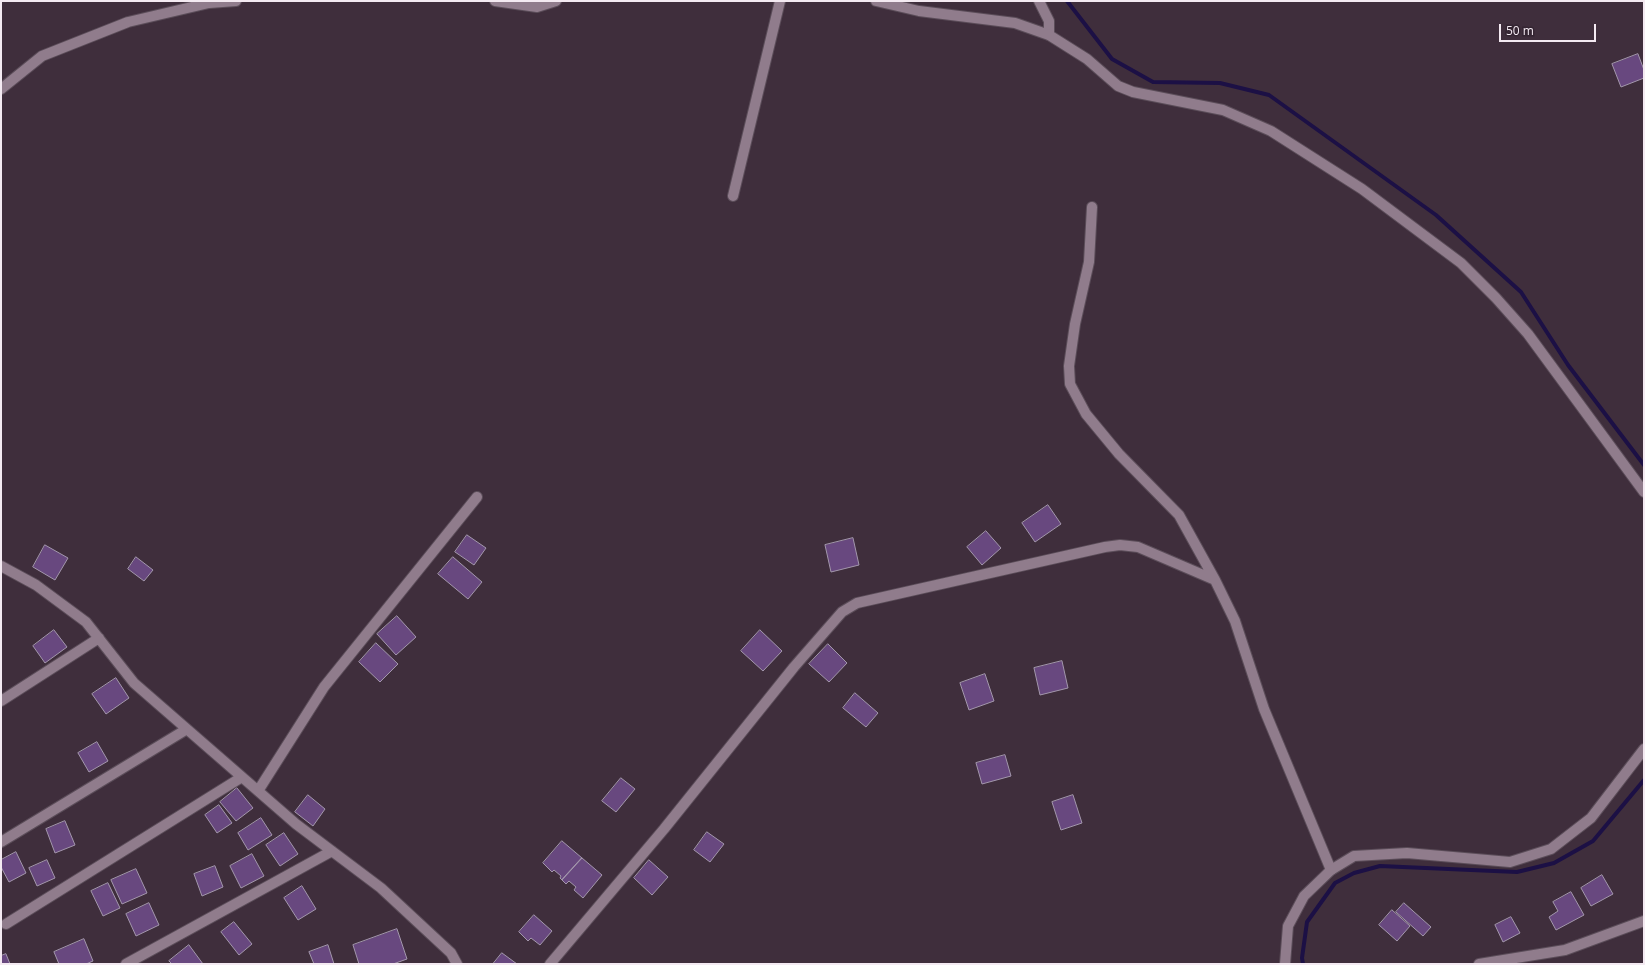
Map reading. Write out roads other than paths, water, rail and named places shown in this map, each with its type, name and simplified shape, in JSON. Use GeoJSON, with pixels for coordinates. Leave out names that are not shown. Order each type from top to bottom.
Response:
{"type":"FeatureCollection","features":[{"type":"Feature","properties":{"kind":"street"},"geometry":{"type":"LineString","coordinates":[[1,89],[42,56],[128,22],[209,3],[236,1]]}},
{"type":"Feature","properties":{"kind":"street"},"geometry":{"type":"LineString","coordinates":[[495,1],[537,7],[556,1]]}},
{"type":"Feature","properties":{"kind":"street"},"geometry":{"type":"LineString","coordinates":[[733,196],[780,1]]}},
{"type":"Feature","properties":{"kind":"street"},"geometry":{"type":"LineString","coordinates":[[876,1],[919,11],[1015,23],[1049,35],[1087,60],[1118,86],[1133,92],[1223,110],[1272,131],[1362,189],[1455,258],[1496,298],[1528,334],[1644,492]]}},
{"type":"Feature","properties":{"kind":"street"},"geometry":{"type":"LineString","coordinates":[[1039,1],[1048,21],[1049,35]]}},
{"type":"Feature","properties":{"kind":"street"},"geometry":{"type":"LineString","coordinates":[[1092,208],[1089,262],[1075,324],[1069,366],[1070,384],[1086,414],[1119,454],[1179,515],[1215,580],[1235,621],[1264,709],[1331,870]]}},
{"type":"Feature","properties":{"kind":"street"},"geometry":{"type":"LineString","coordinates":[[258,791],[324,687],[477,497]]}},
{"type":"Feature","properties":{"kind":"street"},"geometry":{"type":"LineString","coordinates":[[550,964],[664,829],[794,667],[842,612],[857,603],[1120,545],[1138,547],[1215,580]]}},
{"type":"Feature","properties":{"kind":"street"},"geometry":{"type":"LineString","coordinates":[[1,566],[36,585],[86,622],[134,683],[296,824],[381,888],[451,952],[457,964]]}},
{"type":"Feature","properties":{"kind":"street"},"geometry":{"type":"LineString","coordinates":[[1,701],[99,638]]}},
{"type":"Feature","properties":{"kind":"street"},"geometry":{"type":"LineString","coordinates":[[1,842],[187,729]]}},
{"type":"Feature","properties":{"kind":"street"},"geometry":{"type":"LineString","coordinates":[[1285,964],[1288,926],[1304,896],[1331,870],[1354,856],[1407,853],[1510,862],[1551,848],[1591,818],[1644,749]]}},
{"type":"Feature","properties":{"kind":"street"},"geometry":{"type":"LineString","coordinates":[[6,924],[242,777]]}},
{"type":"Feature","properties":{"kind":"street"},"geometry":{"type":"LineString","coordinates":[[126,964],[332,851]]}},
{"type":"Feature","properties":{"kind":"street"},"geometry":{"type":"LineString","coordinates":[[1479,964],[1566,950],[1644,921]]}},
{"type":"Feature","properties":{"kind":"waterway"},"geometry":{"type":"LineString","coordinates":[[1067,1],[1112,59],[1153,82],[1220,83],[1269,95],[1436,215],[1521,292],[1568,365],[1644,465]]}},
{"type":"Feature","properties":{"kind":"waterway"},"geometry":{"type":"LineString","coordinates":[[1303,964],[1302,958],[1307,922],[1335,883],[1354,873],[1380,866],[1517,872],[1554,863],[1593,841],[1644,780]]}}]}
